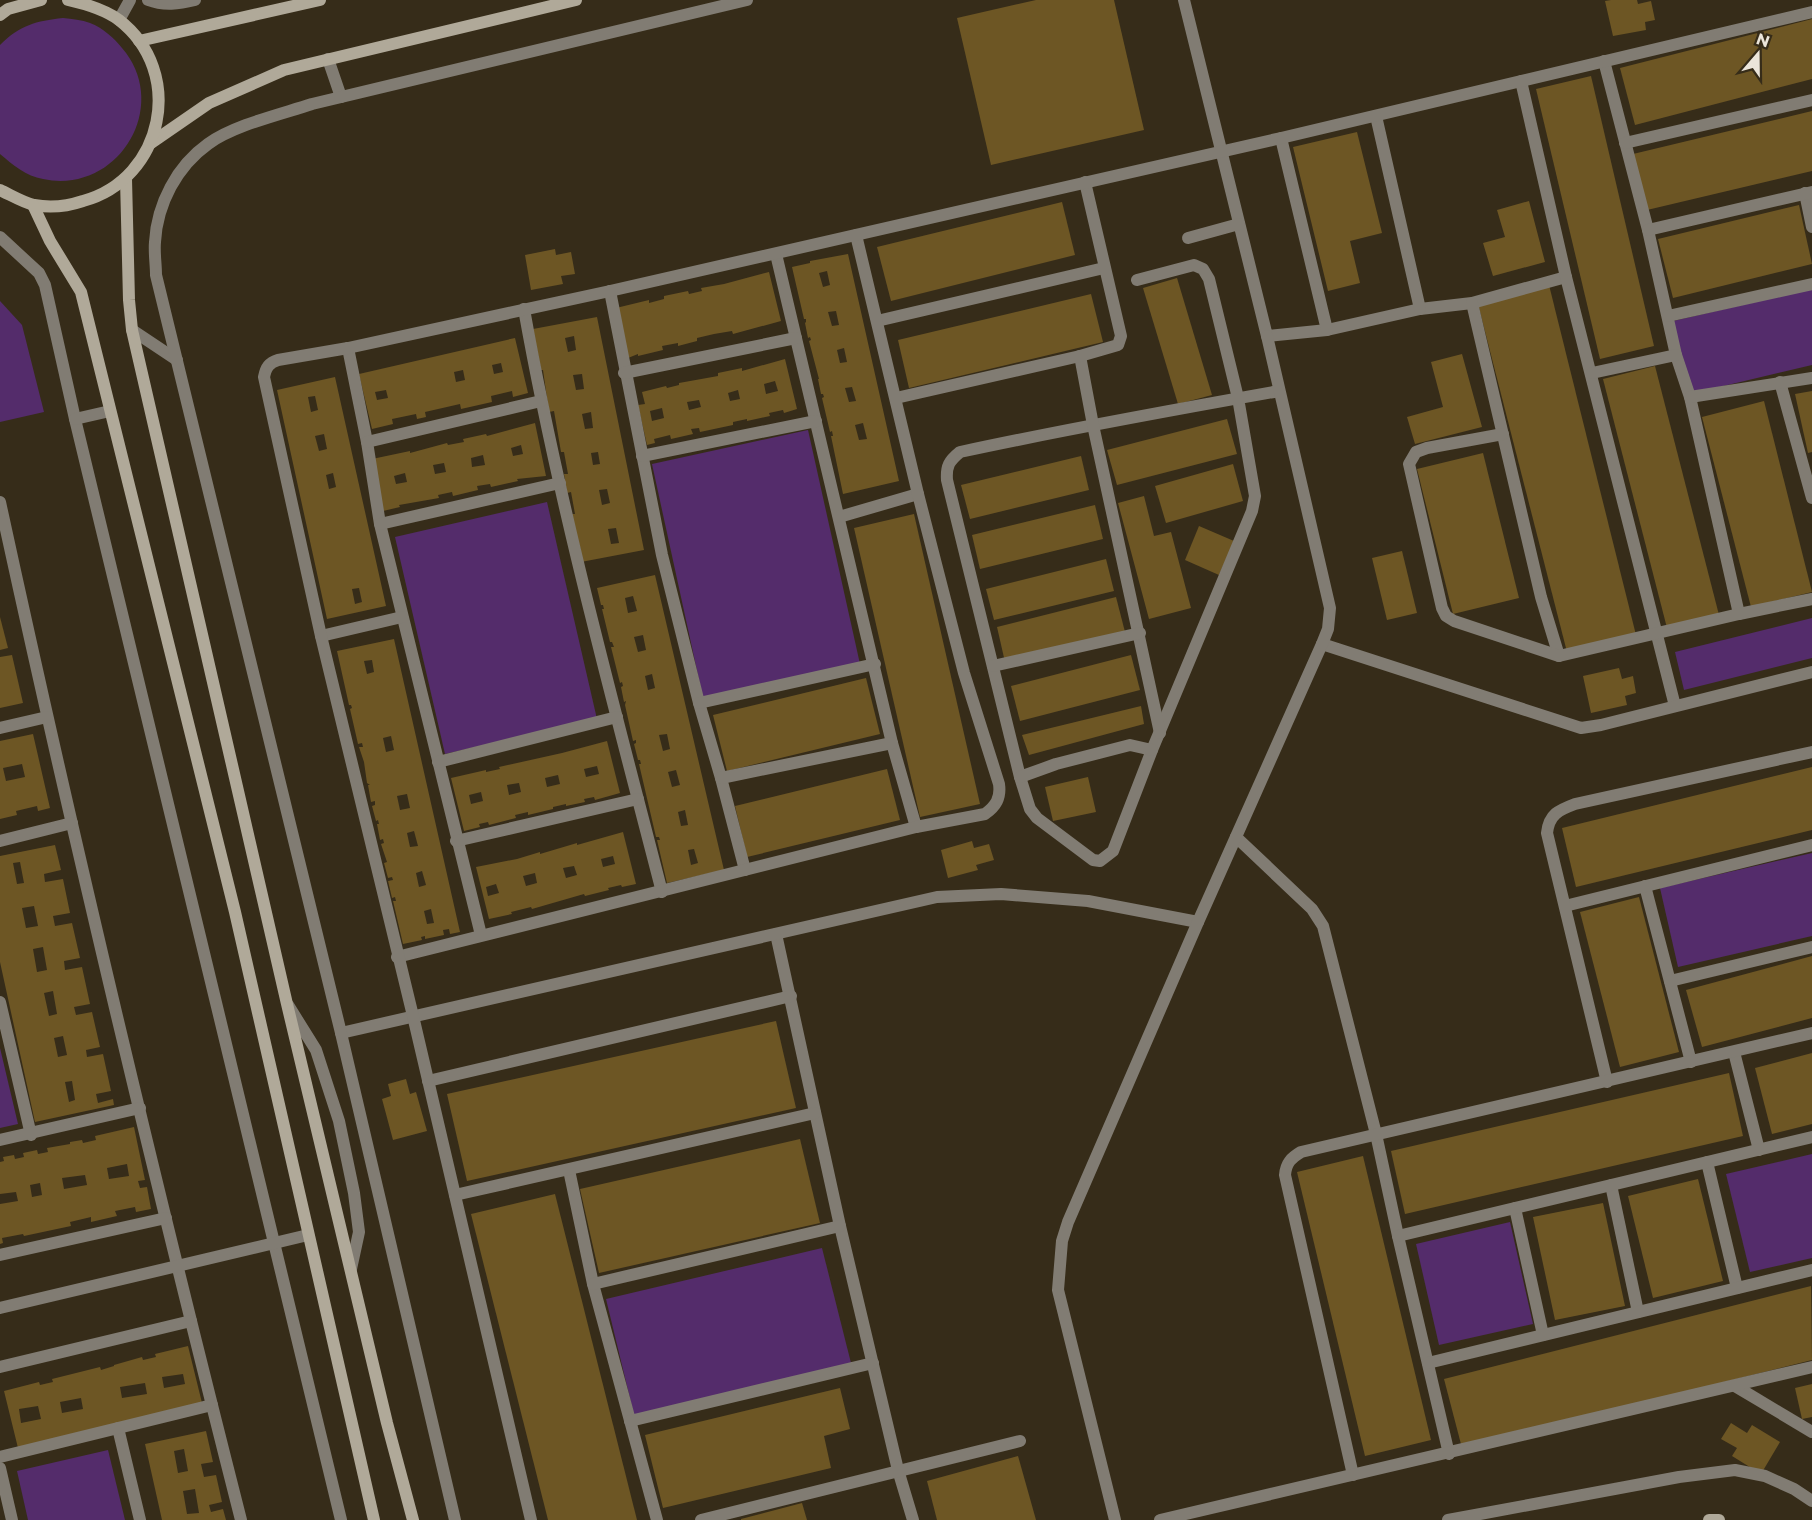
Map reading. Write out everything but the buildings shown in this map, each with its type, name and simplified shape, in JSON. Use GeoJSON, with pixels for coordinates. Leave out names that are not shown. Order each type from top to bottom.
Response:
{"type":"FeatureCollection","features":[{"type":"Feature","properties":{"kind":"street"},"geometry":{"type":"LineString","coordinates":[[0,15],[8,9],[41,0]]}},
{"type":"Feature","properties":{"kind":"street"},"geometry":{"type":"LineString","coordinates":[[0,190],[33,205],[66,206],[99,197],[126,179],[141,162],[151,143],[158,117],[158,91],[152,65],[139,41],[119,20],[91,3],[68,0]]}},
{"type":"Feature","properties":{"kind":"street"},"geometry":{"type":"LineString","coordinates":[[119,20],[130,0]]}},
{"type":"Feature","properties":{"kind":"street"},"geometry":{"type":"LineString","coordinates":[[148,0],[161,4],[195,0]]}},
{"type":"Feature","properties":{"kind":"street"},"geometry":{"type":"LineString","coordinates":[[139,41],[320,0]]}},
{"type":"Feature","properties":{"kind":"street"},"geometry":{"type":"LineString","coordinates":[[151,143],[209,103],[284,70],[576,0]]}},
{"type":"Feature","properties":{"kind":"street"},"geometry":{"type":"LineString","coordinates":[[455,1520],[341,1033],[156,275],[155,241],[163,204],[179,171],[209,143],[248,124],[312,104],[747,0]]}},
{"type":"Feature","properties":{"kind":"street"},"geometry":{"type":"LineString","coordinates":[[1115,1520],[1058,1290],[1062,1241],[1068,1222],[1198,922],[1322,644],[1330,619],[1330,608],[1267,336],[1184,0]]}},
{"type":"Feature","properties":{"kind":"street"},"geometry":{"type":"LineString","coordinates":[[531,1520],[321,636],[264,377],[270,363],[776,254],[1222,152],[1812,12]]}},
{"type":"Feature","properties":{"kind":"street"},"geometry":{"type":"LineString","coordinates":[[328,59],[341,97]]}},
{"type":"Feature","properties":{"kind":"street"},"geometry":{"type":"LineString","coordinates":[[1604,61],[1648,230],[1676,355],[1690,397],[1739,614]]}},
{"type":"Feature","properties":{"kind":"street"},"geometry":{"type":"LineString","coordinates":[[1521,81],[1566,278],[1675,706]]}},
{"type":"Feature","properties":{"kind":"street"},"geometry":{"type":"LineString","coordinates":[[1625,143],[1812,100]]}},
{"type":"Feature","properties":{"kind":"street"},"geometry":{"type":"LineString","coordinates":[[1376,116],[1420,309]]}},
{"type":"Feature","properties":{"kind":"street"},"geometry":{"type":"LineString","coordinates":[[1281,138],[1327,330]]}},
{"type":"Feature","properties":{"kind":"street"},"geometry":{"type":"LineString","coordinates":[[126,179],[129,300],[132,330],[287,1004],[413,1520]]}},
{"type":"Feature","properties":{"kind":"street"},"geometry":{"type":"LineString","coordinates":[[896,398],[1113,348],[1120,342],[1121,336],[1085,182]]}},
{"type":"Feature","properties":{"kind":"street"},"geometry":{"type":"LineString","coordinates":[[1648,230],[1808,193],[1812,227]]}},
{"type":"Feature","properties":{"kind":"street"},"geometry":{"type":"LineString","coordinates":[[33,205],[50,241],[81,292],[232,901],[374,1520]]}},
{"type":"Feature","properties":{"kind":"street"},"geometry":{"type":"LineString","coordinates":[[1188,238],[1239,224]]}},
{"type":"Feature","properties":{"kind":"street"},"geometry":{"type":"LineString","coordinates":[[397,957],[481,934],[662,892],[916,826],[985,814],[993,808],[1000,794],[964,673],[918,494],[856,235]]}},
{"type":"Feature","properties":{"kind":"street"},"geometry":{"type":"LineString","coordinates":[[0,237],[39,273],[45,285],[75,419],[341,1520]]}},
{"type":"Feature","properties":{"kind":"street"},"geometry":{"type":"LineString","coordinates":[[776,254],[892,743],[916,826]]}},
{"type":"Feature","properties":{"kind":"street"},"geometry":{"type":"LineString","coordinates":[[1137,280],[1194,265],[1203,269],[1209,279],[1238,398],[1255,496],[1252,511],[1152,750],[1113,851],[1101,861],[1087,856],[1037,818],[1030,808],[1020,777],[946,468],[960,452],[1093,425],[1238,398],[1279,391]]}},
{"type":"Feature","properties":{"kind":"street"},"geometry":{"type":"LineString","coordinates":[[877,321],[1104,268]]}},
{"type":"Feature","properties":{"kind":"street"},"geometry":{"type":"LineString","coordinates":[[1267,336],[1327,330],[1420,309],[1472,303],[1566,278]]}},
{"type":"Feature","properties":{"kind":"street"},"geometry":{"type":"LineString","coordinates":[[1668,316],[1812,284]]}},
{"type":"Feature","properties":{"kind":"street"},"geometry":{"type":"LineString","coordinates":[[610,291],[624,373],[662,555],[699,703],[745,870]]}},
{"type":"Feature","properties":{"kind":"street"},"geometry":{"type":"LineString","coordinates":[[1472,303],[1541,597],[1559,656]]}},
{"type":"Feature","properties":{"kind":"street"},"geometry":{"type":"LineString","coordinates":[[524,309],[541,401],[560,483],[662,892]]}},
{"type":"Feature","properties":{"kind":"street"},"geometry":{"type":"LineString","coordinates":[[132,330],[177,360]]}},
{"type":"Feature","properties":{"kind":"street"},"geometry":{"type":"LineString","coordinates":[[624,373],[796,338]]}},
{"type":"Feature","properties":{"kind":"street"},"geometry":{"type":"LineString","coordinates":[[348,348],[367,442],[380,524],[456,841],[481,934]]}},
{"type":"Feature","properties":{"kind":"street"},"geometry":{"type":"LineString","coordinates":[[1592,373],[1676,355]]}},
{"type":"Feature","properties":{"kind":"street"},"geometry":{"type":"LineString","coordinates":[[1080,356],[1160,733]]}},
{"type":"Feature","properties":{"kind":"street"},"geometry":{"type":"LineString","coordinates":[[1690,397],[1812,378]]}},
{"type":"Feature","properties":{"kind":"street"},"geometry":{"type":"LineString","coordinates":[[1780,382],[1806,455],[1812,498]]}},
{"type":"Feature","properties":{"kind":"street"},"geometry":{"type":"LineString","coordinates":[[367,442],[541,401]]}},
{"type":"Feature","properties":{"kind":"street"},"geometry":{"type":"LineString","coordinates":[[75,419],[110,411]]}},
{"type":"Feature","properties":{"kind":"street"},"geometry":{"type":"LineString","coordinates":[[642,456],[816,421]]}},
{"type":"Feature","properties":{"kind":"street"},"geometry":{"type":"LineString","coordinates":[[1503,434],[1427,447],[1416,452],[1409,464],[1442,608],[1446,616],[1454,621],[1559,656],[1739,614],[1812,600]]}},
{"type":"Feature","properties":{"kind":"street"},"geometry":{"type":"LineString","coordinates":[[380,524],[560,483]]}},
{"type":"Feature","properties":{"kind":"street"},"geometry":{"type":"LineString","coordinates":[[839,517],[918,494]]}},
{"type":"Feature","properties":{"kind":"street"},"geometry":{"type":"LineString","coordinates":[[0,502],[72,824],[241,1520]]}},
{"type":"Feature","properties":{"kind":"street"},"geometry":{"type":"LineString","coordinates":[[321,636],[402,617]]}},
{"type":"Feature","properties":{"kind":"street"},"geometry":{"type":"LineString","coordinates":[[993,666],[1140,633]]}},
{"type":"Feature","properties":{"kind":"street"},"geometry":{"type":"LineString","coordinates":[[1322,644],[1572,726],[1589,728],[1812,672]]}},
{"type":"Feature","properties":{"kind":"street"},"geometry":{"type":"LineString","coordinates":[[699,703],[874,664]]}},
{"type":"Feature","properties":{"kind":"street"},"geometry":{"type":"LineString","coordinates":[[0,728],[47,717]]}},
{"type":"Feature","properties":{"kind":"street"},"geometry":{"type":"LineString","coordinates":[[438,762],[617,717]]}},
{"type":"Feature","properties":{"kind":"street"},"geometry":{"type":"LineString","coordinates":[[721,778],[892,743]]}},
{"type":"Feature","properties":{"kind":"street"},"geometry":{"type":"LineString","coordinates":[[1020,777],[1056,764],[1130,746],[1152,750]]}},
{"type":"Feature","properties":{"kind":"street"},"geometry":{"type":"LineString","coordinates":[[1607,1082],[1547,833],[1552,815],[1575,804],[1812,752]]}},
{"type":"Feature","properties":{"kind":"street"},"geometry":{"type":"LineString","coordinates":[[456,841],[638,799]]}},
{"type":"Feature","properties":{"kind":"street"},"geometry":{"type":"LineString","coordinates":[[0,841],[72,824]]}},
{"type":"Feature","properties":{"kind":"street"},"geometry":{"type":"LineString","coordinates":[[1236,837],[1312,909],[1323,926],[1376,1134],[1449,1454]]}},
{"type":"Feature","properties":{"kind":"street"},"geometry":{"type":"LineString","coordinates":[[1565,906],[1812,845]]}},
{"type":"Feature","properties":{"kind":"street"},"geometry":{"type":"LineString","coordinates":[[1645,886],[1691,1062]]}},
{"type":"Feature","properties":{"kind":"street"},"geometry":{"type":"LineString","coordinates":[[341,1033],[937,897],[1001,894],[1088,901],[1198,922]]}},
{"type":"Feature","properties":{"kind":"street"},"geometry":{"type":"LineString","coordinates":[[776,934],[840,1226],[898,1470],[913,1520]]}},
{"type":"Feature","properties":{"kind":"street"},"geometry":{"type":"LineString","coordinates":[[1670,981],[1812,947]]}},
{"type":"Feature","properties":{"kind":"street"},"geometry":{"type":"LineString","coordinates":[[428,1082],[790,996]]}},
{"type":"Feature","properties":{"kind":"street"},"geometry":{"type":"LineString","coordinates":[[0,1002],[31,1135]]}},
{"type":"Feature","properties":{"kind":"street"},"geometry":{"type":"LineString","coordinates":[[287,1004],[316,1050],[339,1121],[354,1193],[359,1232],[351,1269]]}},
{"type":"Feature","properties":{"kind":"street"},"geometry":{"type":"LineString","coordinates":[[1353,1475],[1285,1175],[1286,1166],[1291,1157],[1301,1152],[1376,1134],[1812,1033]]}},
{"type":"Feature","properties":{"kind":"street"},"geometry":{"type":"LineString","coordinates":[[1734,1052],[1759,1150]]}},
{"type":"Feature","properties":{"kind":"street"},"geometry":{"type":"LineString","coordinates":[[0,1140],[31,1135],[140,1108]]}},
{"type":"Feature","properties":{"kind":"street"},"geometry":{"type":"LineString","coordinates":[[454,1195],[815,1113]]}},
{"type":"Feature","properties":{"kind":"street"},"geometry":{"type":"LineString","coordinates":[[1398,1236],[1812,1137]]}},
{"type":"Feature","properties":{"kind":"street"},"geometry":{"type":"LineString","coordinates":[[1707,1162],[1737,1288]]}},
{"type":"Feature","properties":{"kind":"street"},"geometry":{"type":"LineString","coordinates":[[569,1170],[593,1284],[657,1520]]}},
{"type":"Feature","properties":{"kind":"street"},"geometry":{"type":"LineString","coordinates":[[1611,1185],[1638,1312]]}},
{"type":"Feature","properties":{"kind":"street"},"geometry":{"type":"LineString","coordinates":[[1515,1208],[1543,1335]]}},
{"type":"Feature","properties":{"kind":"street"},"geometry":{"type":"LineString","coordinates":[[0,1255],[166,1218]]}},
{"type":"Feature","properties":{"kind":"street"},"geometry":{"type":"LineString","coordinates":[[593,1284],[840,1226]]}},
{"type":"Feature","properties":{"kind":"street"},"geometry":{"type":"LineString","coordinates":[[0,1308],[308,1235]]}},
{"type":"Feature","properties":{"kind":"street"},"geometry":{"type":"LineString","coordinates":[[1428,1363],[1812,1270]]}},
{"type":"Feature","properties":{"kind":"street"},"geometry":{"type":"LineString","coordinates":[[0,1367],[191,1321]]}},
{"type":"Feature","properties":{"kind":"street"},"geometry":{"type":"LineString","coordinates":[[630,1421],[873,1363]]}},
{"type":"Feature","properties":{"kind":"street"},"geometry":{"type":"LineString","coordinates":[[1160,1520],[1812,1367]]}},
{"type":"Feature","properties":{"kind":"street"},"geometry":{"type":"LineString","coordinates":[[1735,1386],[1812,1432]]}},
{"type":"Feature","properties":{"kind":"street"},"geometry":{"type":"LineString","coordinates":[[0,1457],[212,1405]]}},
{"type":"Feature","properties":{"kind":"street"},"geometry":{"type":"LineString","coordinates":[[118,1428],[140,1520]]}},
{"type":"Feature","properties":{"kind":"street"},"geometry":{"type":"LineString","coordinates":[[701,1520],[1020,1441]]}},
{"type":"Feature","properties":{"kind":"street"},"geometry":{"type":"LineString","coordinates":[[0,1468],[12,1520]]}},
{"type":"Feature","properties":{"kind":"street"},"geometry":{"type":"LineString","coordinates":[[1448,1520],[1679,1477],[1735,1470],[1765,1476],[1794,1489],[1812,1501]]}},
{"type":"Feature","properties":{"kind":"street"},"geometry":{"type":"LineString","coordinates":[[1709,1520],[1719,1520]]}},
{"type":"Feature","properties":{"kind":"shaded area"},"geometry":{"type":"Polygon","coordinates":[[[63,18],[80,20],[104,30],[122,48],[136,71],[141,95],[139,119],[129,141],[114,160],[94,173],[70,180],[43,179],[25,173],[0,154],[0,45],[14,33],[29,25],[63,18]]]}},
{"type":"Feature","properties":{"kind":"shaded area"},"geometry":{"type":"Polygon","coordinates":[[[1812,289],[1812,365],[1690,394],[1673,321],[1812,289]]]}},
{"type":"Feature","properties":{"kind":"shaded area"},"geometry":{"type":"Polygon","coordinates":[[[0,301],[22,325],[44,412],[0,422],[0,301]]]}},
{"type":"Feature","properties":{"kind":"shaded area"},"geometry":{"type":"Polygon","coordinates":[[[808,430],[860,664],[703,698],[652,464],[808,430]]]}},
{"type":"Feature","properties":{"kind":"shaded area"},"geometry":{"type":"Polygon","coordinates":[[[547,502],[597,719],[445,754],[395,537],[547,502]]]}},
{"type":"Feature","properties":{"kind":"shaded area"},"geometry":{"type":"Polygon","coordinates":[[[1812,618],[1812,658],[1684,690],[1675,652],[1812,618]]]}},
{"type":"Feature","properties":{"kind":"shaded area"},"geometry":{"type":"Polygon","coordinates":[[[1812,853],[1812,936],[1678,967],[1660,888],[1812,853]]]}},
{"type":"Feature","properties":{"kind":"shaded area"},"geometry":{"type":"Polygon","coordinates":[[[0,1048],[18,1124],[0,1128],[0,1048]]]}},
{"type":"Feature","properties":{"kind":"shaded area"},"geometry":{"type":"Polygon","coordinates":[[[1812,1154],[1812,1258],[1750,1272],[1726,1174],[1812,1154]]]}},
{"type":"Feature","properties":{"kind":"shaded area"},"geometry":{"type":"Polygon","coordinates":[[[1510,1222],[1533,1324],[1439,1345],[1416,1244],[1510,1222]]]}},
{"type":"Feature","properties":{"kind":"shaded area"},"geometry":{"type":"Polygon","coordinates":[[[822,1248],[851,1363],[634,1415],[606,1299],[822,1248]]]}},
{"type":"Feature","properties":{"kind":"shaded area"},"geometry":{"type":"Polygon","coordinates":[[[108,1450],[125,1520],[28,1520],[17,1471],[108,1450]]]}}]}
